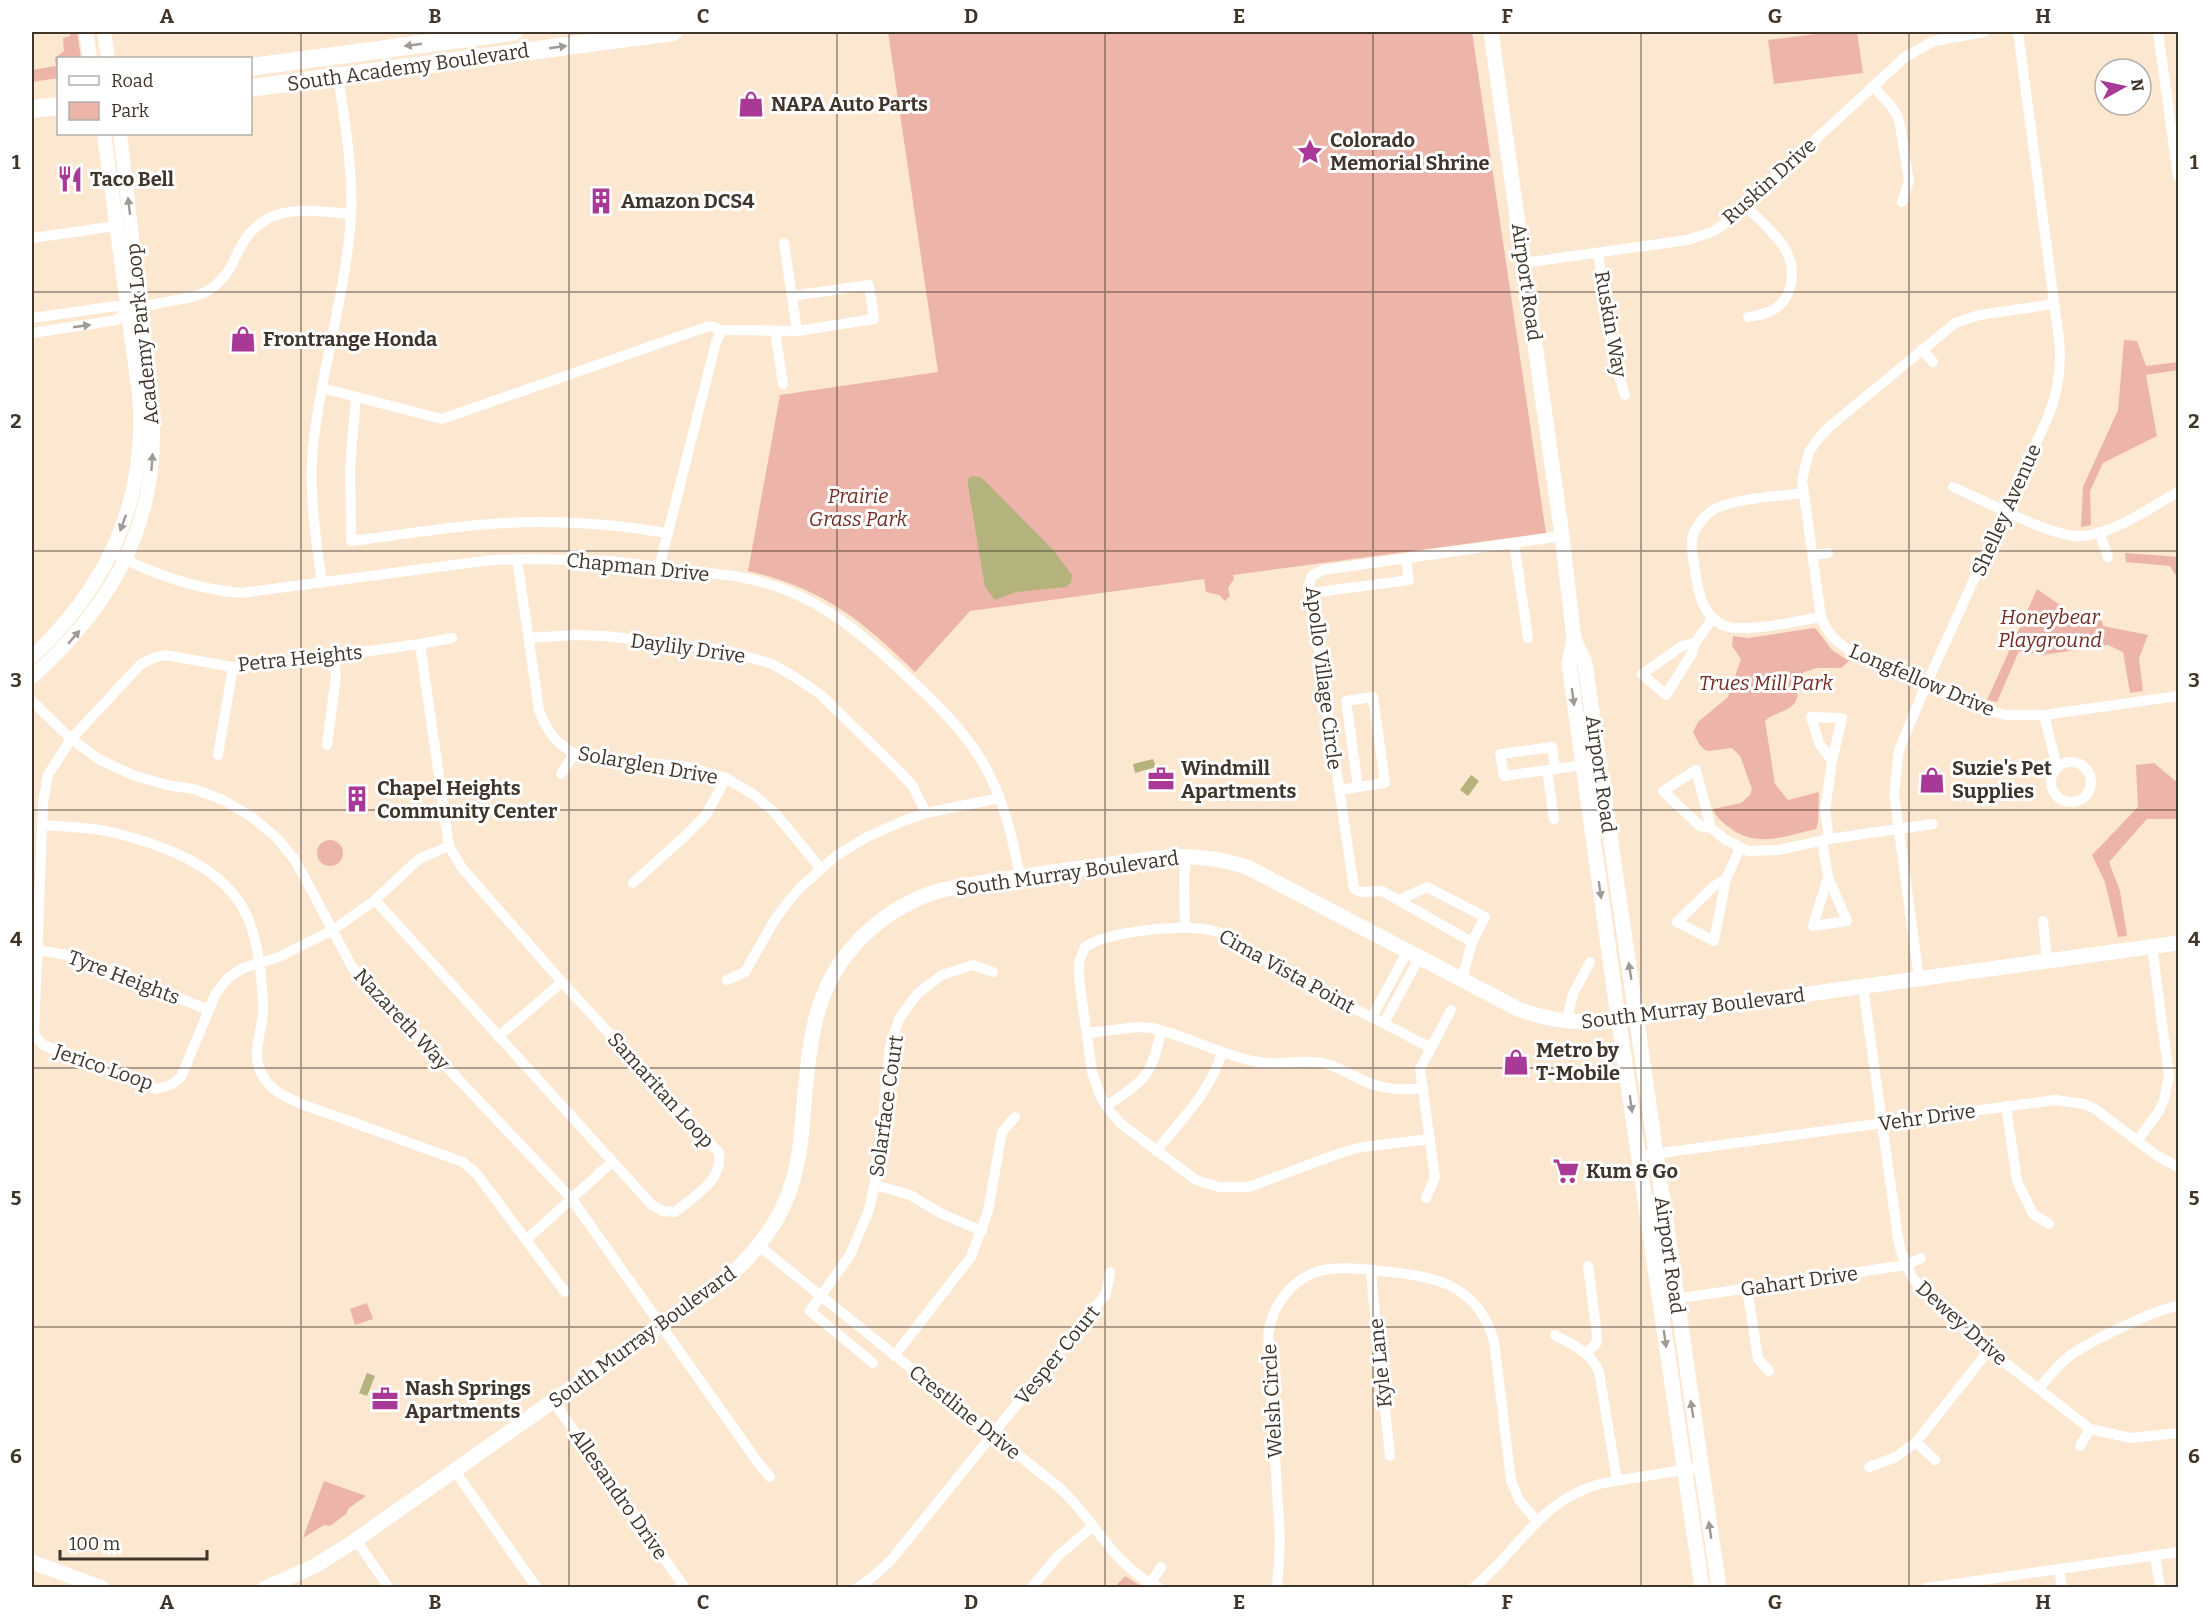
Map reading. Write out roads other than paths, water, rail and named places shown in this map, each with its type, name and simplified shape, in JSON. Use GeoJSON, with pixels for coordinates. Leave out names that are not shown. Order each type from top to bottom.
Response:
{"type":"FeatureCollection","features":[{"type":"Feature","properties":{"kind":"highway","name":"South Academy Boulevard"},"geometry":{"type":"LineString","coordinates":[[252,67],[513,32]]}},
{"type":"Feature","properties":{"kind":"highway","name":"South Academy Boulevard"},"geometry":{"type":"LineString","coordinates":[[252,88],[673,32]]}},
{"type":"Feature","properties":{"kind":"highway"},"geometry":{"type":"LineString","coordinates":[[252,77],[296,70],[309,59]]}},
{"type":"Feature","properties":{"kind":"highway"},"geometry":{"type":"LineString","coordinates":[[32,97],[57,94]]}},
{"type":"Feature","properties":{"kind":"highway"},"geometry":{"type":"LineString","coordinates":[[32,109],[57,106]]}},
{"type":"Feature","properties":{"kind":"highway"},"geometry":{"type":"LineString","coordinates":[[32,119],[57,116]]}},
{"type":"Feature","properties":{"kind":"main road","name":"Airport Road"},"geometry":{"type":"LineString","coordinates":[[1491,32],[1562,536],[1574,639],[1569,664],[1702,1587]]}},
{"type":"Feature","properties":{"kind":"main road","name":"Airport Road"},"geometry":{"type":"LineString","coordinates":[[1574,639],[1585,663],[1719,1587]]}},
{"type":"Feature","properties":{"kind":"main road","name":"South Murray Boulevard"},"geometry":{"type":"LineString","coordinates":[[265,1587],[315,1566],[356,1540],[726,1279],[759,1246],[782,1208],[793,1181],[801,1145],[813,1031],[826,988],[849,951],[877,923],[926,895],[1020,877],[1186,856],[1219,858],[1247,867],[1518,1009],[1543,1018],[1566,1022],[1619,1020],[2178,943]]}},
{"type":"Feature","properties":{"kind":"main road"},"geometry":{"type":"LineString","coordinates":[[32,1562],[102,1587]]}},
{"type":"Feature","properties":{"kind":"street"},"geometry":{"type":"LineString","coordinates":[[86,32],[90,57]]}},
{"type":"Feature","properties":{"kind":"street"},"geometry":{"type":"LineString","coordinates":[[104,32],[108,57]]}},
{"type":"Feature","properties":{"kind":"street","name":"Ruskin Drive"},"geometry":{"type":"LineString","coordinates":[[1524,263],[1701,237],[1723,225],[1905,57],[1947,38],[1984,32]]}},
{"type":"Feature","properties":{"kind":"street","name":"Shelley Avenue"},"geometry":{"type":"LineString","coordinates":[[1919,978],[1894,794],[1896,766],[1904,736],[1926,685],[2048,417],[2056,393],[2061,352],[2018,32]]}},
{"type":"Feature","properties":{"kind":"street"},"geometry":{"type":"LineString","coordinates":[[2158,32],[2178,177]]}},
{"type":"Feature","properties":{"kind":"street"},"geometry":{"type":"LineString","coordinates":[[322,583],[314,520],[312,481],[314,439],[344,275],[351,214],[349,150],[338,76]]}},
{"type":"Feature","properties":{"kind":"street"},"geometry":{"type":"LineString","coordinates":[[1874,86],[1894,112],[1901,131],[1909,181],[1902,202]]}},
{"type":"Feature","properties":{"kind":"street","name":"Academy Park Loop"},"geometry":{"type":"LineString","coordinates":[[32,677],[77,633],[103,598],[126,560],[144,507],[153,452],[151,386],[116,226],[104,135]]}},
{"type":"Feature","properties":{"kind":"street","name":"Academy Park Loop"},"geometry":{"type":"LineString","coordinates":[[32,657],[77,609],[112,553],[129,510],[141,447],[140,394],[120,135]]}},
{"type":"Feature","properties":{"kind":"street"},"geometry":{"type":"LineString","coordinates":[[1745,205],[1785,248],[1792,273],[1791,289],[1777,307],[1767,313],[1748,317]]}},
{"type":"Feature","properties":{"kind":"street"},"geometry":{"type":"LineString","coordinates":[[32,333],[117,320],[134,309],[191,297],[216,286],[228,271],[247,235],[271,217],[297,211],[351,214]]}},
{"type":"Feature","properties":{"kind":"street"},"geometry":{"type":"LineString","coordinates":[[32,237],[116,226]]}},
{"type":"Feature","properties":{"kind":"street"},"geometry":{"type":"LineString","coordinates":[[784,243],[797,332]]}},
{"type":"Feature","properties":{"kind":"street","name":"Ruskin Way"},"geometry":{"type":"LineString","coordinates":[[1598,253],[1614,361],[1625,395]]}},
{"type":"Feature","properties":{"kind":"street"},"geometry":{"type":"LineString","coordinates":[[322,388],[442,419],[709,326],[722,330],[797,332],[874,320],[869,285],[792,296]]}},
{"type":"Feature","properties":{"kind":"street","name":"Longfellow Drive"},"geometry":{"type":"LineString","coordinates":[[2054,304],[1966,318],[1944,330],[1829,427],[1818,439],[1809,452],[1804,466],[1803,493],[1821,617],[1825,629],[1843,646],[1977,708],[2024,717],[2178,696]]}},
{"type":"Feature","properties":{"kind":"street"},"geometry":{"type":"LineString","coordinates":[[32,318],[116,306],[134,309]]}},
{"type":"Feature","properties":{"kind":"street"},"geometry":{"type":"LineString","coordinates":[[658,567],[716,342],[722,330]]}},
{"type":"Feature","properties":{"kind":"street"},"geometry":{"type":"LineString","coordinates":[[775,332],[783,384]]}},
{"type":"Feature","properties":{"kind":"street"},"geometry":{"type":"LineString","coordinates":[[1922,349],[1933,362]]}},
{"type":"Feature","properties":{"kind":"street"},"geometry":{"type":"LineString","coordinates":[[356,397],[350,467],[351,542],[478,525],[522,522],[595,523],[667,533]]}},
{"type":"Feature","properties":{"kind":"street"},"geometry":{"type":"LineString","coordinates":[[1953,487],[2057,534],[2079,537],[2112,528],[2178,492]]}},
{"type":"Feature","properties":{"kind":"street"},"geometry":{"type":"LineString","coordinates":[[1803,493],[1720,506],[1711,511],[1697,527],[1691,547],[1698,590],[1706,610],[1722,625],[1743,628],[1821,617]]}},
{"type":"Feature","properties":{"kind":"street"},"geometry":{"type":"LineString","coordinates":[[2099,532],[2108,557]]}},
{"type":"Feature","properties":{"kind":"street","name":"Apollo Village Circle"},"geometry":{"type":"LineString","coordinates":[[1399,900],[1382,891],[1361,892],[1354,888],[1311,593],[1312,576],[1318,572],[1562,536]]}},
{"type":"Feature","properties":{"kind":"street"},"geometry":{"type":"LineString","coordinates":[[1514,543],[1528,638]]}},
{"type":"Feature","properties":{"kind":"street","name":"Chapman Drive"},"geometry":{"type":"LineString","coordinates":[[112,553],[166,578],[225,591],[255,592],[491,560],[517,559],[583,560],[658,567],[734,576],[771,584],[802,596],[839,617],[869,641],[947,715],[980,758],[1000,798],[1020,877]]}},
{"type":"Feature","properties":{"kind":"street"},"geometry":{"type":"LineString","coordinates":[[1813,555],[1828,553]]}},
{"type":"Feature","properties":{"kind":"street"},"geometry":{"type":"LineString","coordinates":[[1311,593],[1409,580],[1406,558]]}},
{"type":"Feature","properties":{"kind":"street","name":"Solarglen Drive"},"geometry":{"type":"LineString","coordinates":[[517,559],[537,699],[542,720],[558,742],[574,753],[591,758],[688,767],[726,778],[754,795],[775,813],[820,869]]}},
{"type":"Feature","properties":{"kind":"street"},"geometry":{"type":"LineString","coordinates":[[1695,643],[1682,646],[1642,674],[1666,695],[1692,653],[1695,643],[1713,618]]}},
{"type":"Feature","properties":{"kind":"street","name":"Daylily Drive"},"geometry":{"type":"LineString","coordinates":[[529,638],[574,635],[606,636],[724,650],[772,664],[795,676],[821,695],[912,785],[926,813]]}},
{"type":"Feature","properties":{"kind":"street","name":"Petra Heights"},"geometry":{"type":"LineString","coordinates":[[71,739],[141,664],[153,658],[165,655],[233,667],[262,666],[452,638]]}},
{"type":"Feature","properties":{"kind":"street","name":"Samaritan Loop"},"geometry":{"type":"LineString","coordinates":[[375,900],[652,1205],[663,1211],[675,1212],[712,1181],[720,1164],[719,1153],[562,982],[462,868],[449,846],[420,644]]}},
{"type":"Feature","properties":{"kind":"street"},"geometry":{"type":"LineString","coordinates":[[327,745],[336,676],[334,656]]}},
{"type":"Feature","properties":{"kind":"street"},"geometry":{"type":"LineString","coordinates":[[218,755],[233,667]]}},
{"type":"Feature","properties":{"kind":"street"},"geometry":{"type":"LineString","coordinates":[[1339,790],[1385,783],[1373,697],[1346,701],[1358,787]]}},
{"type":"Feature","properties":{"kind":"street","name":"Nazareth Way"},"geometry":{"type":"LineString","coordinates":[[32,701],[71,739],[100,760],[135,776],[167,785],[194,789],[223,800],[252,817],[277,838],[294,859],[352,967],[571,1198],[770,1477]]}},
{"type":"Feature","properties":{"kind":"street"},"geometry":{"type":"LineString","coordinates":[[2044,715],[2057,767]]}},
{"type":"Feature","properties":{"kind":"street","name":"Jerico Loop"},"geometry":{"type":"LineString","coordinates":[[71,739],[48,775],[44,789],[34,1035],[43,1046],[156,1089],[171,1085],[181,1077],[216,993],[228,978],[243,968],[279,957],[333,930],[375,900],[419,859],[449,846]]}},
{"type":"Feature","properties":{"kind":"street"},"geometry":{"type":"LineString","coordinates":[[1554,819],[1551,770],[1552,747],[1500,754],[1504,776],[1551,770],[1583,765]]}},
{"type":"Feature","properties":{"kind":"street"},"geometry":{"type":"LineString","coordinates":[[561,774],[574,753]]}},
{"type":"Feature","properties":{"kind":"street"},"geometry":{"type":"LineString","coordinates":[[1828,877],[1813,926],[1847,921],[1828,877],[1825,810],[1832,761]]}},
{"type":"Feature","properties":{"kind":"street"},"geometry":{"type":"LineString","coordinates":[[1711,828],[1696,770],[1663,791],[1701,826],[1711,828],[1748,851],[1767,852],[1825,839],[1933,824]]}},
{"type":"Feature","properties":{"kind":"street"},"geometry":{"type":"LineString","coordinates":[[633,883],[706,815],[726,778]]}},
{"type":"Feature","properties":{"kind":"street"},"geometry":{"type":"LineString","coordinates":[[727,980],[745,972],[774,921],[802,886],[837,855],[867,837],[903,820],[1000,798]]}},
{"type":"Feature","properties":{"kind":"street"},"geometry":{"type":"LineString","coordinates":[[42,825],[114,832],[186,856],[232,891],[246,914],[254,937],[263,1017],[258,1033],[256,1053],[263,1076],[275,1090],[313,1108],[463,1162],[476,1173],[566,1292]]}},
{"type":"Feature","properties":{"kind":"street"},"geometry":{"type":"LineString","coordinates":[[1726,879],[1714,886],[1677,922],[1714,941],[1726,879],[1740,848]]}},
{"type":"Feature","properties":{"kind":"street"},"geometry":{"type":"LineString","coordinates":[[1185,927],[1186,856]]}},
{"type":"Feature","properties":{"kind":"street"},"geometry":{"type":"LineString","coordinates":[[1399,900],[1427,886],[1485,917],[1472,942],[1462,980]]}},
{"type":"Feature","properties":{"kind":"street"},"geometry":{"type":"LineString","coordinates":[[1399,900],[1472,942]]}},
{"type":"Feature","properties":{"kind":"street"},"geometry":{"type":"LineString","coordinates":[[2043,921],[2048,960]]}},
{"type":"Feature","properties":{"kind":"street","name":"Cima Vista Point"},"geometry":{"type":"LineString","coordinates":[[1430,1139],[1343,1152],[1263,1183],[1243,1188],[1219,1187],[1196,1180],[1120,1123],[1106,1106],[1096,1085],[1078,969],[1085,947],[1106,938],[1185,927],[1203,928],[1236,939],[1276,966],[1431,1048]]}},
{"type":"Feature","properties":{"kind":"street"},"geometry":{"type":"LineString","coordinates":[[2137,1141],[2164,1100],[2169,1076],[2152,946]]}},
{"type":"Feature","properties":{"kind":"street","name":"Tyre Heights"},"geometry":{"type":"LineString","coordinates":[[37,950],[73,956],[209,1010]]}},
{"type":"Feature","properties":{"kind":"street"},"geometry":{"type":"LineString","coordinates":[[1372,1017],[1388,987],[1413,955]]}},
{"type":"Feature","properties":{"kind":"street"},"geometry":{"type":"LineString","coordinates":[[1384,1023],[1400,994],[1413,955]]}},
{"type":"Feature","properties":{"kind":"street"},"geometry":{"type":"LineString","coordinates":[[1566,1022],[1573,994],[1590,962]]}},
{"type":"Feature","properties":{"kind":"street","name":"Solarface Court"},"geometry":{"type":"LineString","coordinates":[[820,1295],[850,1255],[869,1210],[875,1185],[890,1047],[899,1019],[917,994],[942,975],[974,965],[993,972]]}},
{"type":"Feature","properties":{"kind":"street"},"geometry":{"type":"LineString","coordinates":[[498,1037],[562,982]]}},
{"type":"Feature","properties":{"kind":"street","name":"Dewey Drive"},"geometry":{"type":"LineString","coordinates":[[1863,986],[1898,1238],[1906,1265],[1920,1289],[1989,1350],[2090,1429],[2131,1438],[2178,1433]]}},
{"type":"Feature","properties":{"kind":"street"},"geometry":{"type":"LineString","coordinates":[[1388,987],[1400,994]]}},
{"type":"Feature","properties":{"kind":"street"},"geometry":{"type":"LineString","coordinates":[[1426,1198],[1435,1178],[1420,1069],[1450,1011]]}},
{"type":"Feature","properties":{"kind":"street"},"geometry":{"type":"LineString","coordinates":[[1087,1033],[1137,1027],[1161,1030],[1246,1060],[1265,1063],[1322,1063],[1339,1068],[1365,1082],[1389,1089],[1423,1088]]}},
{"type":"Feature","properties":{"kind":"street"},"geometry":{"type":"LineString","coordinates":[[1106,1106],[1131,1089],[1146,1075],[1156,1057],[1161,1030]]}},
{"type":"Feature","properties":{"kind":"street"},"geometry":{"type":"LineString","coordinates":[[1156,1151],[1210,1083],[1218,1068],[1222,1052]]}},
{"type":"Feature","properties":{"kind":"street","name":"Vehr Drive"},"geometry":{"type":"LineString","coordinates":[[1639,1156],[2055,1100],[2084,1104],[2105,1115],[2156,1155],[2178,1167]]}},
{"type":"Feature","properties":{"kind":"street"},"geometry":{"type":"LineString","coordinates":[[2006,1106],[2017,1181],[2033,1214],[2049,1224]]}},
{"type":"Feature","properties":{"kind":"street"},"geometry":{"type":"LineString","coordinates":[[894,1356],[965,1266],[982,1231],[988,1211],[1002,1132],[1015,1117]]}},
{"type":"Feature","properties":{"kind":"street"},"geometry":{"type":"LineString","coordinates":[[526,1240],[612,1162]]}},
{"type":"Feature","properties":{"kind":"street"},"geometry":{"type":"LineString","coordinates":[[875,1185],[910,1195],[942,1214],[982,1231]]}},
{"type":"Feature","properties":{"kind":"street","name":"Crestline Drive"},"geometry":{"type":"LineString","coordinates":[[759,1246],[1073,1501],[1120,1561],[1155,1585]]}},
{"type":"Feature","properties":{"kind":"street","name":"Gahart Drive"},"geometry":{"type":"LineString","coordinates":[[1660,1300],[1906,1265],[1921,1258]]}},
{"type":"Feature","properties":{"kind":"street"},"geometry":{"type":"LineString","coordinates":[[1586,1353],[1596,1344],[1597,1336],[1588,1266]]}},
{"type":"Feature","properties":{"kind":"street","name":"Welsh Circle"},"geometry":{"type":"LineString","coordinates":[[1277,1587],[1280,1542],[1268,1345],[1270,1323],[1274,1311],[1285,1295],[1299,1281],[1309,1275],[1329,1269],[1371,1270],[1427,1276],[1442,1281],[1463,1295],[1486,1321],[1494,1341],[1511,1480],[1519,1500],[1536,1520]]}},
{"type":"Feature","properties":{"kind":"street","name":"Kyle Lane"},"geometry":{"type":"LineString","coordinates":[[1371,1270],[1390,1456]]}},
{"type":"Feature","properties":{"kind":"street","name":"Vesper Court"},"geometry":{"type":"LineString","coordinates":[[857,1587],[874,1576],[892,1559],[993,1434],[1106,1293],[1110,1272]]}},
{"type":"Feature","properties":{"kind":"street"},"geometry":{"type":"LineString","coordinates":[[1747,1288],[1758,1359],[1769,1371]]}},
{"type":"Feature","properties":{"kind":"street"},"geometry":{"type":"LineString","coordinates":[[820,1295],[810,1311],[870,1366],[884,1348]]}},
{"type":"Feature","properties":{"kind":"street"},"geometry":{"type":"LineString","coordinates":[[2039,1388],[2057,1367],[2079,1350],[2154,1314],[2178,1306]]}},
{"type":"Feature","properties":{"kind":"street"},"geometry":{"type":"LineString","coordinates":[[1555,1335],[1592,1358],[1599,1372],[1617,1480]]}},
{"type":"Feature","properties":{"kind":"street"},"geometry":{"type":"LineString","coordinates":[[1869,1467],[1896,1457],[1916,1442],[1989,1350]]}},
{"type":"Feature","properties":{"kind":"street","name":"Allesandro Drive"},"geometry":{"type":"LineString","coordinates":[[553,1401],[685,1587]]}},
{"type":"Feature","properties":{"kind":"street"},"geometry":{"type":"LineString","coordinates":[[2080,1446],[2090,1429]]}},
{"type":"Feature","properties":{"kind":"street"},"geometry":{"type":"LineString","coordinates":[[1916,1442],[1935,1460]]}},
{"type":"Feature","properties":{"kind":"street"},"geometry":{"type":"LineString","coordinates":[[1473,1587],[1536,1520],[1578,1491],[1617,1480],[1701,1467]]}},
{"type":"Feature","properties":{"kind":"street"},"geometry":{"type":"LineString","coordinates":[[454,1470],[537,1587]]}},
{"type":"Feature","properties":{"kind":"street"},"geometry":{"type":"LineString","coordinates":[[1031,1587],[1054,1560],[1093,1526]]}},
{"type":"Feature","properties":{"kind":"street"},"geometry":{"type":"LineString","coordinates":[[356,1540],[389,1587]]}},
{"type":"Feature","properties":{"kind":"street"},"geometry":{"type":"LineString","coordinates":[[1926,1587],[1963,1585],[2178,1552]]}},
{"type":"Feature","properties":{"kind":"street"},"geometry":{"type":"LineString","coordinates":[[2155,1556],[2160,1587]]}},
{"type":"Feature","properties":{"kind":"street"},"geometry":{"type":"LineString","coordinates":[[1155,1585],[1161,1567]]}},
{"type":"Feature","properties":{"kind":"street"},"geometry":{"type":"LineString","coordinates":[[2059,1569],[2062,1587]]}},
{"type":"Feature","properties":{"kind":"place","name":"NAPA Auto Parts"},"geometry":{"type":"Point","coordinates":[751,104]}},
{"type":"Feature","properties":{"kind":"place","name":"Colorado Memorial Shrine"},"geometry":{"type":"Point","coordinates":[1310,152]}},
{"type":"Feature","properties":{"kind":"place","name":"Taco Bell"},"geometry":{"type":"Point","coordinates":[70,179]}},
{"type":"Feature","properties":{"kind":"place","name":"Amazon DCS4"},"geometry":{"type":"Point","coordinates":[601,201]}},
{"type":"Feature","properties":{"kind":"place","name":"Frontrange Honda"},"geometry":{"type":"Point","coordinates":[243,339]}},
{"type":"Feature","properties":{"kind":"place","name":"Windmill Apartments"},"geometry":{"type":"Point","coordinates":[1161,779]}},
{"type":"Feature","properties":{"kind":"place","name":"Suzie's Pet Supplies"},"geometry":{"type":"Point","coordinates":[1932,780]}},
{"type":"Feature","properties":{"kind":"place","name":"Chapel Heights Community Center"},"geometry":{"type":"Point","coordinates":[357,799]}},
{"type":"Feature","properties":{"kind":"place","name":"Metro by T-Mobile"},"geometry":{"type":"Point","coordinates":[1516,1062]}},
{"type":"Feature","properties":{"kind":"place","name":"Kum & Go"},"geometry":{"type":"Point","coordinates":[1566,1171]}},
{"type":"Feature","properties":{"kind":"place","name":"Nash Springs Apartments"},"geometry":{"type":"Point","coordinates":[385,1399]}},
{"type":"Feature","properties":{"kind":"park label","name":"Prairie Grass Park"},"geometry":{"type":"Point","coordinates":[858,508]}},
{"type":"Feature","properties":{"kind":"park label","name":"Honeybear Playground"},"geometry":{"type":"Point","coordinates":[2050,628]}},
{"type":"Feature","properties":{"kind":"park label","name":"Trues Mill Park"},"geometry":{"type":"Point","coordinates":[1766,683]}}]}
